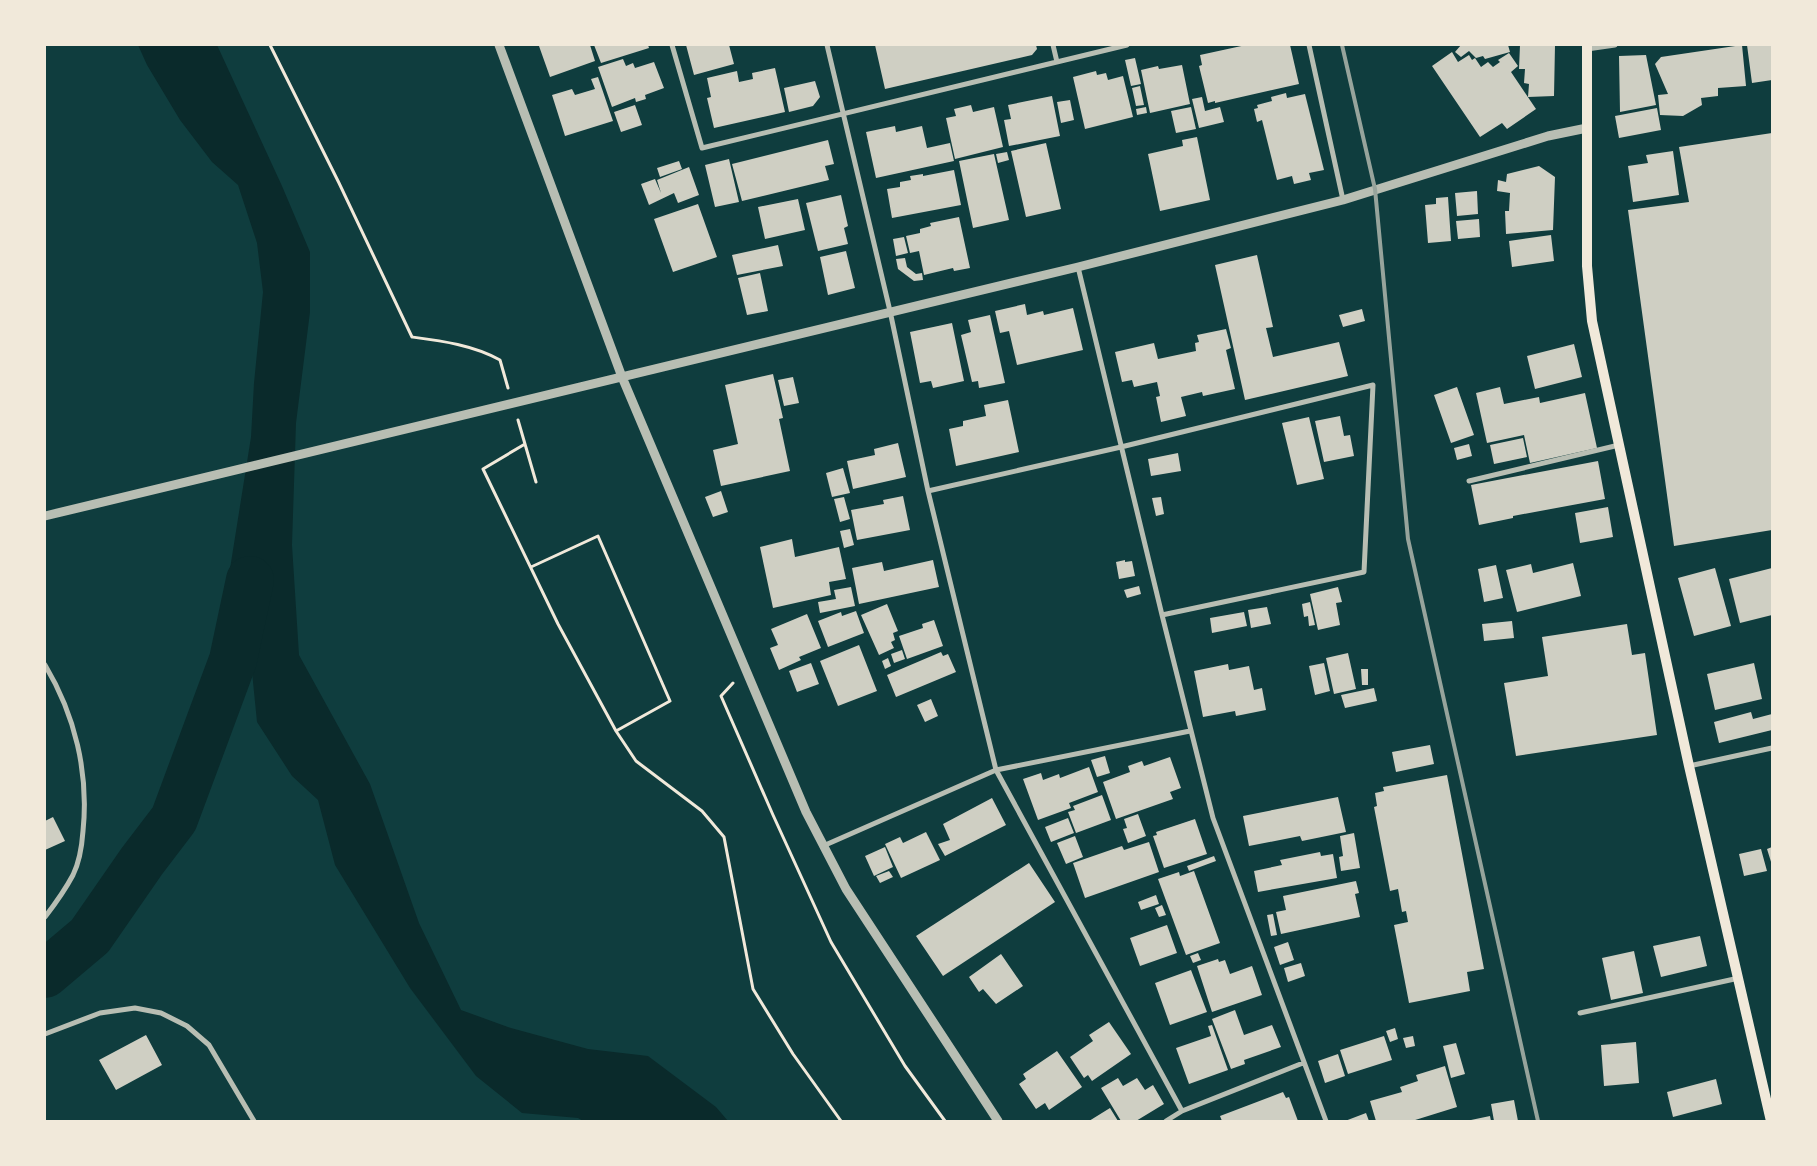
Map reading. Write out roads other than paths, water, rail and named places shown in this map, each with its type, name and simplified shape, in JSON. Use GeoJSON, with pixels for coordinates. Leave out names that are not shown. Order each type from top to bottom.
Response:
{"type":"FeatureCollection","features":[{"type":"Feature","properties":{"kind":"main road"},"geometry":{"type":"LineString","coordinates":[[1587,47],[1587,266],[1592,321],[1689,766],[1771,1121]]}},
{"type":"Feature","properties":{"kind":"street"},"geometry":{"type":"LineString","coordinates":[[500,45],[622,377],[806,812],[846,889],[998,1121]]}},
{"type":"Feature","properties":{"kind":"street"},"geometry":{"type":"LineString","coordinates":[[672,45],[702,148],[1127,45]]}},
{"type":"Feature","properties":{"kind":"street"},"geometry":{"type":"LineString","coordinates":[[827,45],[890,311],[928,491],[996,770],[1182,1111]]}},
{"type":"Feature","properties":{"kind":"street"},"geometry":{"type":"LineString","coordinates":[[1053,45],[1057,62]]}},
{"type":"Feature","properties":{"kind":"street"},"geometry":{"type":"LineString","coordinates":[[1309,45],[1343,200]]}},
{"type":"Feature","properties":{"kind":"street"},"geometry":{"type":"LineString","coordinates":[[1587,47],[1615,45]]}},
{"type":"Feature","properties":{"kind":"street"},"geometry":{"type":"LineString","coordinates":[[45,516],[1078,267],[1343,200],[1548,136],[1587,128]]}},
{"type":"Feature","properties":{"kind":"street"},"geometry":{"type":"LineString","coordinates":[[1078,267],[1190,731],[1213,818],[1326,1121]]}},
{"type":"Feature","properties":{"kind":"street"},"geometry":{"type":"LineString","coordinates":[[928,491],[1121,447],[1373,385],[1364,572],[1162,615]]}},
{"type":"Feature","properties":{"kind":"street"},"geometry":{"type":"LineString","coordinates":[[1469,481],[1620,445]]}},
{"type":"Feature","properties":{"kind":"street"},"geometry":{"type":"LineString","coordinates":[[45,665],[55,683],[73,727],[83,768],[85,807],[82,843],[74,874],[45,917]]}},
{"type":"Feature","properties":{"kind":"street"},"geometry":{"type":"LineString","coordinates":[[822,846],[996,770],[1190,731]]}},
{"type":"Feature","properties":{"kind":"street"},"geometry":{"type":"LineString","coordinates":[[1689,766],[1772,748]]}},
{"type":"Feature","properties":{"kind":"street"},"geometry":{"type":"LineString","coordinates":[[1580,1014],[1739,978]]}},
{"type":"Feature","properties":{"kind":"street"},"geometry":{"type":"LineString","coordinates":[[45,1034],[100,1013],[135,1008],[161,1012],[187,1026],[209,1045],[254,1121]]}},
{"type":"Feature","properties":{"kind":"street"},"geometry":{"type":"LineString","coordinates":[[1166,1121],[1182,1111],[1304,1063]]}},
{"type":"Feature","properties":{"kind":"water"},"geometry":{"type":"Polygon","coordinates":[[[138,45],[217,45],[282,186],[310,252],[310,312],[296,423],[292,545],[299,655],[370,784],[419,923],[461,1010],[511,1028],[588,1049],[648,1056],[716,1107],[728,1121],[583,1121],[578,1118],[522,1113],[476,1076],[410,988],[335,865],[318,800],[292,776],[257,722],[252,672],[222,619],[251,437],[263,292],[257,243],[238,185],[212,162],[180,120],[147,65],[138,45]]]}},
{"type":"Feature","properties":{"kind":"waterway"},"geometry":{"type":"LineString","coordinates":[[45,974],[90,936],[174,819],[233,660],[250,580]]}},
{"type":"Feature","properties":{"kind":"railway"},"geometry":{"type":"LineString","coordinates":[[1342,45],[1375,189],[1408,539],[1538,1121]]}}]}
